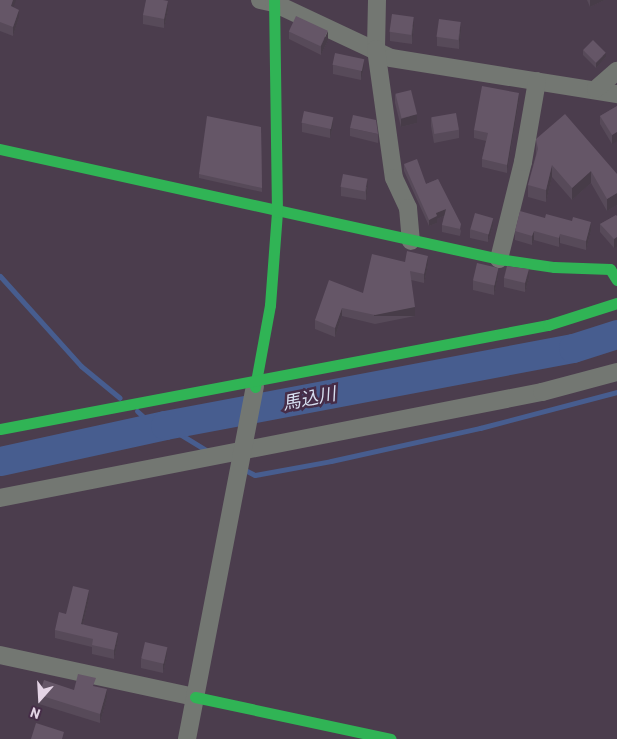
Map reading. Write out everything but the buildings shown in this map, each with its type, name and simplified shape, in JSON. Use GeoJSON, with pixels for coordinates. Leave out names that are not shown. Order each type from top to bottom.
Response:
{"type":"FeatureCollection","features":[{"type":"Feature","properties":{"kind":"street"},"geometry":{"type":"LineString","coordinates":[[377,0],[376,49],[394,178],[408,208],[411,241]]}},
{"type":"Feature","properties":{"kind":"street"},"geometry":{"type":"LineString","coordinates":[[187,739],[270,306],[277,212],[270,1],[376,49],[391,58],[596,89],[617,94]]}},
{"type":"Feature","properties":{"kind":"street"},"geometry":{"type":"LineString","coordinates":[[596,89],[617,72]]}},
{"type":"Feature","properties":{"kind":"street"},"geometry":{"type":"LineString","coordinates":[[498,259],[523,162],[537,81]]}},
{"type":"Feature","properties":{"kind":"street"},"geometry":{"type":"LineString","coordinates":[[0,149],[277,212],[498,259],[554,267],[610,269],[617,280]]}},
{"type":"Feature","properties":{"kind":"street"},"geometry":{"type":"LineString","coordinates":[[0,429],[255,384],[548,325],[617,303]]}},
{"type":"Feature","properties":{"kind":"street"},"geometry":{"type":"LineString","coordinates":[[0,498],[542,392],[617,372]]}},
{"type":"Feature","properties":{"kind":"street"},"geometry":{"type":"LineString","coordinates":[[0,655],[391,739]]}},
{"type":"Feature","properties":{"kind":"waterway"},"geometry":{"type":"LineString","coordinates":[[0,276],[81,366],[120,398]]}},
{"type":"Feature","properties":{"kind":"waterway","name":"馬込川"},"geometry":{"type":"LineString","coordinates":[[0,461],[165,425],[573,348],[617,334]]}},
{"type":"Feature","properties":{"kind":"waterway"},"geometry":{"type":"LineString","coordinates":[[243,469],[255,475],[331,461],[480,428],[617,392]]}},
{"type":"Feature","properties":{"kind":"waterway"},"geometry":{"type":"LineString","coordinates":[[137,411],[148,421],[165,425],[209,452]]}},
{"type":"Feature","properties":{"kind":"traffic: fast"},"geometry":{"type":"LineString","coordinates":[[255,387],[270,305],[277,212],[274,0]]}},
{"type":"Feature","properties":{"kind":"traffic: fast"},"geometry":{"type":"LineString","coordinates":[[0,149],[499,259],[554,267],[610,269],[617,280]]}},
{"type":"Feature","properties":{"kind":"traffic: fast"},"geometry":{"type":"LineString","coordinates":[[0,429],[548,325],[617,303]]}},
{"type":"Feature","properties":{"kind":"traffic: fast"},"geometry":{"type":"LineString","coordinates":[[195,697],[391,739]]}}]}
